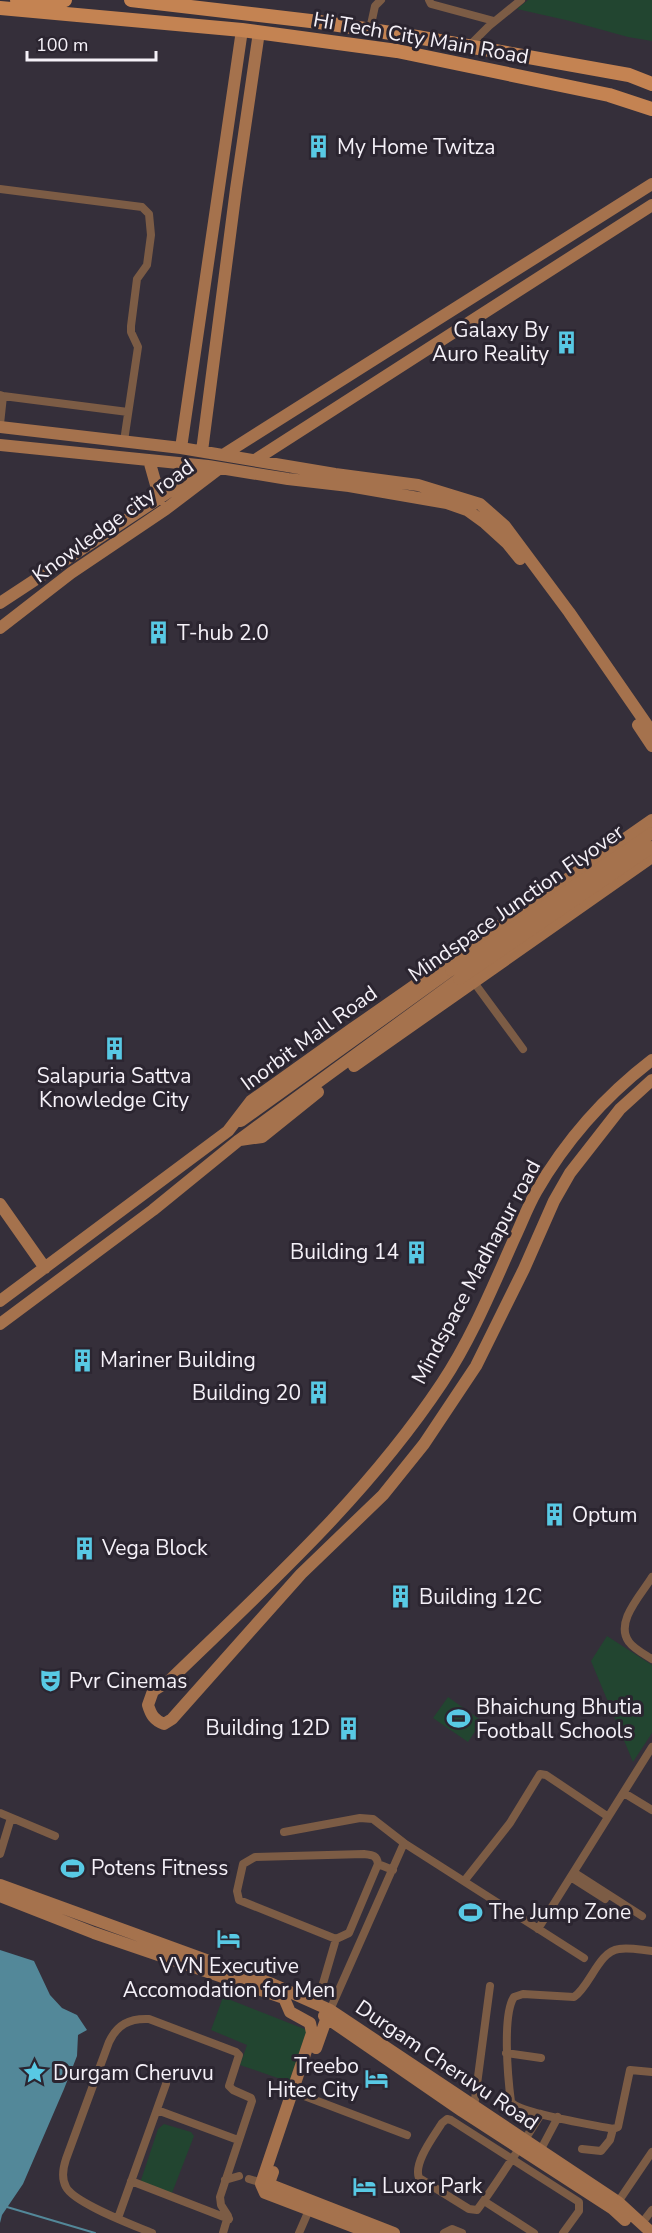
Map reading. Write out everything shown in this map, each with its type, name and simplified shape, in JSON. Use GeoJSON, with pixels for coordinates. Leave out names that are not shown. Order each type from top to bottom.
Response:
{"type":"FeatureCollection","features":[{"type":"Feature","properties":{"kind":"main road"},"geometry":{"type":"LineString","coordinates":[[17,0],[49,3],[65,0]]}},
{"type":"Feature","properties":{"kind":"main road","name":"Hi Tech City Main Road"},"geometry":{"type":"LineString","coordinates":[[131,0],[370,29],[628,75],[652,84]]}},
{"type":"Feature","properties":{"kind":"main road","name":"Hi Tech City Main Road"},"geometry":{"type":"LineString","coordinates":[[0,8],[242,30],[397,51],[609,95],[652,109]]}},
{"type":"Feature","properties":{"kind":"main road"},"geometry":{"type":"LineString","coordinates":[[445,60],[449,43]]}},
{"type":"Feature","properties":{"kind":"street"},"geometry":{"type":"LineString","coordinates":[[370,29],[375,6],[381,0]]}},
{"type":"Feature","properties":{"kind":"street"},"geometry":{"type":"LineString","coordinates":[[429,0],[431,4],[492,20],[521,0]]}},
{"type":"Feature","properties":{"kind":"street"},"geometry":{"type":"LineString","coordinates":[[468,46],[513,0]]}},
{"type":"Feature","properties":{"kind":"street"},"geometry":{"type":"LineString","coordinates":[[181,448],[242,30]]}},
{"type":"Feature","properties":{"kind":"street"},"geometry":{"type":"LineString","coordinates":[[202,451],[234,201],[259,32]]}},
{"type":"Feature","properties":{"kind":"street"},"geometry":{"type":"LineString","coordinates":[[223,455],[652,184]]}},
{"type":"Feature","properties":{"kind":"street"},"geometry":{"type":"LineString","coordinates":[[0,189],[142,207],[149,214],[151,223],[148,262],[137,279],[131,326],[131,332],[138,347],[124,441]]}},
{"type":"Feature","properties":{"kind":"street"},"geometry":{"type":"LineString","coordinates":[[255,460],[652,206]]}},
{"type":"Feature","properties":{"kind":"street"},"geometry":{"type":"LineString","coordinates":[[330,387],[340,404]]}},
{"type":"Feature","properties":{"kind":"street"},"geometry":{"type":"LineString","coordinates":[[128,412],[2,395],[0,426],[181,448],[255,460],[387,486],[467,510],[507,543],[648,731],[652,746]]}},
{"type":"Feature","properties":{"kind":"street"},"geometry":{"type":"LineString","coordinates":[[0,445],[387,486]]}},
{"type":"Feature","properties":{"kind":"street"},"geometry":{"type":"LineString","coordinates":[[149,460],[160,500]]}},
{"type":"Feature","properties":{"kind":"street","name":"Knowledge city road"},"geometry":{"type":"LineString","coordinates":[[0,603],[214,467]]}},
{"type":"Feature","properties":{"kind":"street","name":"Knowledge city road"},"geometry":{"type":"LineString","coordinates":[[0,628],[71,573],[166,509],[214,467]]}},
{"type":"Feature","properties":{"kind":"street","name":"Inorbit Mall Road"},"geometry":{"type":"LineString","coordinates":[[0,1301],[228,1131],[251,1101],[652,820]]}},
{"type":"Feature","properties":{"kind":"street","name":"Mindspace Junction Flyover"},"geometry":{"type":"LineString","coordinates":[[228,1131],[455,974],[652,833]]}},
{"type":"Feature","properties":{"kind":"street","name":"Mindspace Junction Flyover"},"geometry":{"type":"LineString","coordinates":[[239,1140],[455,974],[652,847]]}},
{"type":"Feature","properties":{"kind":"street"},"geometry":{"type":"LineString","coordinates":[[0,1324],[153,1210],[239,1140],[262,1137],[320,1091],[473,981],[652,857]]}},
{"type":"Feature","properties":{"kind":"street"},"geometry":{"type":"LineString","coordinates":[[520,912],[536,937]]}},
{"type":"Feature","properties":{"kind":"street"},"geometry":{"type":"LineString","coordinates":[[473,981],[524,1049]]}},
{"type":"Feature","properties":{"kind":"street","name":"Mindspace Madhapur road"},"geometry":{"type":"LineString","coordinates":[[652,1060],[625,1081],[580,1127],[536,1192],[490,1293],[442,1384],[381,1468],[352,1501],[291,1562],[170,1680],[153,1691],[148,1705],[152,1716],[164,1724],[172,1719],[301,1574],[383,1495],[450,1407],[476,1366],[524,1269],[554,1201],[570,1173],[620,1109],[652,1080]]}},
{"type":"Feature","properties":{"kind":"street","name":"Mindspace Madhapur road"},"geometry":{"type":"LineString","coordinates":[[536,1192],[554,1201]]}},
{"type":"Feature","properties":{"kind":"street"},"geometry":{"type":"LineString","coordinates":[[0,1204],[45,1268]]}},
{"type":"Feature","properties":{"kind":"street"},"geometry":{"type":"LineString","coordinates":[[291,1562],[301,1574]]}},
{"type":"Feature","properties":{"kind":"street"},"geometry":{"type":"LineString","coordinates":[[652,1578],[629,1614],[624,1632],[633,1647],[652,1659]]}},
{"type":"Feature","properties":{"kind":"street"},"geometry":{"type":"LineString","coordinates":[[538,1929],[652,1747]]}},
{"type":"Feature","properties":{"kind":"street"},"geometry":{"type":"LineString","coordinates":[[465,1880],[510,1823],[540,1774],[546,1775],[607,1816]]}},
{"type":"Feature","properties":{"kind":"street"},"geometry":{"type":"LineString","coordinates":[[624,1792],[652,1810]]}},
{"type":"Feature","properties":{"kind":"street"},"geometry":{"type":"LineString","coordinates":[[0,1813],[55,1836]]}},
{"type":"Feature","properties":{"kind":"street"},"geometry":{"type":"LineString","coordinates":[[284,1832],[367,1817],[379,1822],[405,1843],[584,1958]]}},
{"type":"Feature","properties":{"kind":"street"},"geometry":{"type":"LineString","coordinates":[[0,1854],[11,1818]]}},
{"type":"Feature","properties":{"kind":"street"},"geometry":{"type":"LineString","coordinates":[[324,2010],[405,1843]]}},
{"type":"Feature","properties":{"kind":"street"},"geometry":{"type":"LineString","coordinates":[[364,1854],[376,1858],[378,1864],[349,1934],[336,1939],[239,1900],[237,1891],[243,1864],[255,1857],[364,1854]]}},
{"type":"Feature","properties":{"kind":"street"},"geometry":{"type":"LineString","coordinates":[[378,1864],[393,1870]]}},
{"type":"Feature","properties":{"kind":"street"},"geometry":{"type":"LineString","coordinates":[[573,1875],[605,1899]]}},
{"type":"Feature","properties":{"kind":"street"},"geometry":{"type":"LineString","coordinates":[[573,1875],[642,1916]]}},
{"type":"Feature","properties":{"kind":"street","name":"Durgam Cheruvu Road"},"geometry":{"type":"LineString","coordinates":[[0,1885],[272,1984],[324,2010],[477,2113],[518,2150],[579,2195],[615,2206]]}},
{"type":"Feature","properties":{"kind":"street","name":"Durgam Cheruvu Road"},"geometry":{"type":"LineString","coordinates":[[0,1896],[94,1934],[324,2010]]}},
{"type":"Feature","properties":{"kind":"street"},"geometry":{"type":"LineString","coordinates":[[260,2183],[271,2176],[299,2094],[324,2010],[336,1939]]}},
{"type":"Feature","properties":{"kind":"street"},"geometry":{"type":"LineString","coordinates":[[652,1952],[619,1948],[612,1950],[603,1958],[581,1992],[574,1997],[523,1994],[514,1997],[510,2006],[506,2053],[512,2104],[541,2114],[613,2129],[618,2127],[630,2070],[652,2072]]}},
{"type":"Feature","properties":{"kind":"street"},"geometry":{"type":"LineString","coordinates":[[477,2113],[490,1986]]}},
{"type":"Feature","properties":{"kind":"street"},"geometry":{"type":"LineString","coordinates":[[284,1998],[290,2012],[295,2017],[310,2023],[312,2033],[260,2183],[265,2193],[309,2210],[357,2227],[394,2233]]}},
{"type":"Feature","properties":{"kind":"street"},"geometry":{"type":"LineString","coordinates":[[152,2233],[79,2200],[66,2187],[63,2168],[109,2042],[114,2032],[123,2024],[137,2019],[149,2019],[238,2053],[229,2086],[252,2100],[220,2201],[229,2219],[223,2233]]}},
{"type":"Feature","properties":{"kind":"street"},"geometry":{"type":"LineString","coordinates":[[506,2053],[541,2058]]}},
{"type":"Feature","properties":{"kind":"street"},"geometry":{"type":"LineString","coordinates":[[118,2218],[166,2084]]}},
{"type":"Feature","properties":{"kind":"street"},"geometry":{"type":"LineString","coordinates":[[299,2094],[407,2135]]}},
{"type":"Feature","properties":{"kind":"street"},"geometry":{"type":"LineString","coordinates":[[157,2110],[238,2140]]}},
{"type":"Feature","properties":{"kind":"street"},"geometry":{"type":"LineString","coordinates":[[518,2150],[447,2119],[442,2123],[417,2166],[419,2178],[469,2209],[477,2210],[518,2150],[541,2114]]}},
{"type":"Feature","properties":{"kind":"street"},"geometry":{"type":"LineString","coordinates":[[540,2151],[558,2117]]}},
{"type":"Feature","properties":{"kind":"street"},"geometry":{"type":"LineString","coordinates":[[582,2149],[601,2151],[610,2140],[613,2129]]}},
{"type":"Feature","properties":{"kind":"street","name":"Durgam Cheruvu Road"},"geometry":{"type":"LineString","coordinates":[[518,2150],[540,2151],[641,2228],[652,2233]]}},
{"type":"Feature","properties":{"kind":"street"},"geometry":{"type":"LineString","coordinates":[[615,2206],[652,2152]]}},
{"type":"Feature","properties":{"kind":"street"},"geometry":{"type":"LineString","coordinates":[[131,2181],[229,2219]]}},
{"type":"Feature","properties":{"kind":"street"},"geometry":{"type":"LineString","coordinates":[[260,2183],[370,2233]]}},
{"type":"Feature","properties":{"kind":"street"},"geometry":{"type":"LineString","coordinates":[[563,2233],[580,2208],[579,2195]]}},
{"type":"Feature","properties":{"kind":"street"},"geometry":{"type":"LineString","coordinates":[[484,2201],[534,2233]]}},
{"type":"Feature","properties":{"kind":"street"},"geometry":{"type":"LineString","coordinates":[[299,2233],[309,2210]]}},
{"type":"Feature","properties":{"kind":"street"},"geometry":{"type":"LineString","coordinates":[[641,2228],[652,2210]]}},
{"type":"Feature","properties":{"kind":"street"},"geometry":{"type":"LineString","coordinates":[[444,2233],[452,2229],[462,2233]]}},
{"type":"Feature","properties":{"kind":"green space"},"geometry":{"type":"Polygon","coordinates":[[[528,0],[652,0],[652,41],[517,9],[528,0]]]}},
{"type":"Feature","properties":{"kind":"green space"},"geometry":{"type":"Polygon","coordinates":[[[607,1636],[652,1665],[652,1733],[633,1762],[591,1661],[607,1636]]]}},
{"type":"Feature","properties":{"kind":"green space","name":"Bhaichung Bhutia Football Schools"},"geometry":{"type":"Polygon","coordinates":[[[448,1697],[482,1721],[468,1742],[433,1718],[448,1697]]]}},
{"type":"Feature","properties":{"kind":"green space"},"geometry":{"type":"Polygon","coordinates":[[[223,1997],[307,2030],[289,2082],[240,2065],[247,2045],[211,2030],[223,1997]]]}},
{"type":"Feature","properties":{"kind":"green space"},"geometry":{"type":"Polygon","coordinates":[[[164,2124],[191,2132],[194,2136],[172,2193],[142,2183],[141,2180],[158,2129],[164,2124]]]}},
{"type":"Feature","properties":{"kind":"water","name":"Durgam Cheruvu"},"geometry":{"type":"Polygon","coordinates":[[[0,1950],[34,1961],[50,1995],[62,2008],[77,2015],[87,2030],[78,2035],[77,2056],[64,2089],[23,2184],[2,2215],[0,2223],[0,1950]]]}},
{"type":"Feature","properties":{"kind":"waterway"},"geometry":{"type":"LineString","coordinates":[[7,2207],[95,2233]]}},
{"type":"Feature","properties":{"kind":"place","name":"My Home Twitza"},"geometry":{"type":"Point","coordinates":[319,147]}},
{"type":"Feature","properties":{"kind":"place","name":"Galaxy By Auro Reality"},"geometry":{"type":"Point","coordinates":[567,342]}},
{"type":"Feature","properties":{"kind":"place","name":"T-hub 2.0"},"geometry":{"type":"Point","coordinates":[159,633]}},
{"type":"Feature","properties":{"kind":"place","name":"Salapuria Sattva Knowledge City"},"geometry":{"type":"Point","coordinates":[114,1048]}},
{"type":"Feature","properties":{"kind":"place","name":"Building 14"},"geometry":{"type":"Point","coordinates":[417,1252]}},
{"type":"Feature","properties":{"kind":"place","name":"Mariner Building"},"geometry":{"type":"Point","coordinates":[82,1360]}},
{"type":"Feature","properties":{"kind":"place","name":"Building 20"},"geometry":{"type":"Point","coordinates":[319,1393]}},
{"type":"Feature","properties":{"kind":"place","name":"Optum"},"geometry":{"type":"Point","coordinates":[554,1515]}},
{"type":"Feature","properties":{"kind":"place","name":"Vega Block"},"geometry":{"type":"Point","coordinates":[84,1548]}},
{"type":"Feature","properties":{"kind":"place","name":"Building 12C"},"geometry":{"type":"Point","coordinates":[401,1597]}},
{"type":"Feature","properties":{"kind":"place","name":"Pvr Cinemas"},"geometry":{"type":"Point","coordinates":[51,1681]}},
{"type":"Feature","properties":{"kind":"place","name":"Bhaichung Bhutia Football Schools"},"geometry":{"type":"Point","coordinates":[458,1719]}},
{"type":"Feature","properties":{"kind":"place","name":"Building 12D"},"geometry":{"type":"Point","coordinates":[348,1728]}},
{"type":"Feature","properties":{"kind":"place","name":"Potens Fitness"},"geometry":{"type":"Point","coordinates":[73,1868]}},
{"type":"Feature","properties":{"kind":"place","name":"The Jump Zone"},"geometry":{"type":"Point","coordinates":[471,1912]}},
{"type":"Feature","properties":{"kind":"place","name":"VVN Executive Accomodation for Men"},"geometry":{"type":"Point","coordinates":[229,1938]}},
{"type":"Feature","properties":{"kind":"place","name":"Durgam Cheruvu"},"geometry":{"type":"Point","coordinates":[35,2073]}},
{"type":"Feature","properties":{"kind":"place","name":"Treebo Hitec City"},"geometry":{"type":"Point","coordinates":[377,2078]}},
{"type":"Feature","properties":{"kind":"place","name":"Luxor Park"},"geometry":{"type":"Point","coordinates":[364,2186]}}]}
